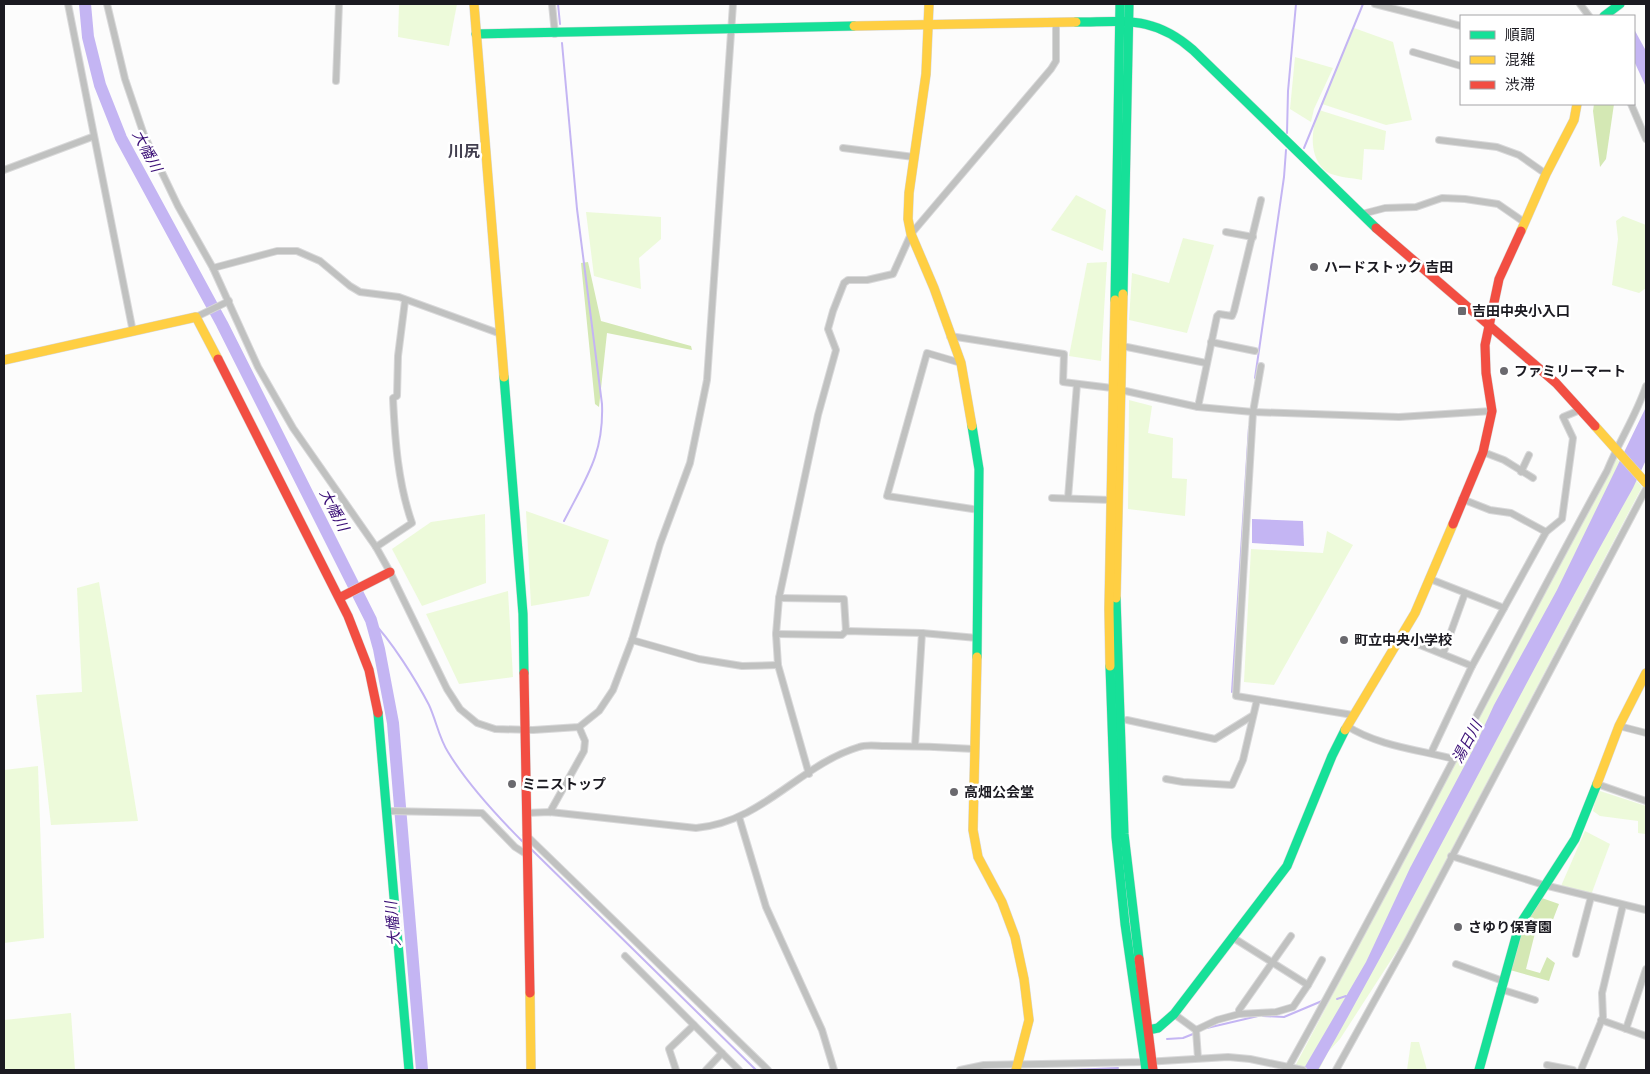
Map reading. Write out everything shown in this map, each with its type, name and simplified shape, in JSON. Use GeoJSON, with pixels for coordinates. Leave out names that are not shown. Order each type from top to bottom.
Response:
{"type":"FeatureCollection","features":[{"type":"Feature","properties":{"kind":"street"},"geometry":{"type":"LineString","coordinates":[[68,4],[92,137],[132,332]]}},
{"type":"Feature","properties":{"kind":"street"},"geometry":{"type":"LineString","coordinates":[[107,4],[125,79],[144,135],[178,206],[213,268],[225,303],[258,367],[293,428],[376,547],[447,689],[460,709],[477,723],[495,729],[525,730],[565,730],[579,727],[599,711],[614,690],[632,640],[660,544],[690,463],[707,380],[723,126],[733,4]]}},
{"type":"Feature","properties":{"kind":"street"},"geometry":{"type":"LineString","coordinates":[[336,81],[339,4]]}},
{"type":"Feature","properties":{"kind":"street"},"geometry":{"type":"LineString","coordinates":[[474,4],[523,614],[531,1070]]}},
{"type":"Feature","properties":{"kind":"street"},"geometry":{"type":"LineString","coordinates":[[552,4],[555,34]]}},
{"type":"Feature","properties":{"kind":"street"},"geometry":{"type":"LineString","coordinates":[[929,4],[930,23],[926,74],[908,202],[908,219],[911,234],[934,288],[961,363],[979,469],[972,817],[978,856],[1002,902],[1014,937],[1028,1002],[1028,1020],[1017,1067]]}},
{"type":"Feature","properties":{"kind":"street"},"geometry":{"type":"LineString","coordinates":[[1120,4],[1124,22],[1122,346],[1117,390],[1111,500],[1109,609],[1116,834],[1122,894],[1149,1066]]}},
{"type":"Feature","properties":{"kind":"street"},"geometry":{"type":"LineString","coordinates":[[1130,4],[1124,22],[1117,390],[1116,611],[1125,844],[1148,1030],[1149,1066]]}},
{"type":"Feature","properties":{"kind":"street"},"geometry":{"type":"LineString","coordinates":[[1375,4],[1399,7],[1460,26]]}},
{"type":"Feature","properties":{"kind":"street"},"geometry":{"type":"LineString","coordinates":[[1580,4],[1588,15]]}},
{"type":"Feature","properties":{"kind":"street"},"geometry":{"type":"LineString","coordinates":[[1605,15],[1620,4]]}},
{"type":"Feature","properties":{"kind":"street"},"geometry":{"type":"LineString","coordinates":[[809,774],[778,665],[776,634],[779,598],[818,415],[836,350],[828,329],[833,311],[844,283],[848,280],[867,280],[893,274],[911,234],[1051,70],[1056,61],[1056,22]]}},
{"type":"Feature","properties":{"kind":"street"},"geometry":{"type":"LineString","coordinates":[[476,34],[732,30],[930,23],[1124,22],[1158,25],[1180,38],[1362,214],[1556,383],[1646,484],[1408,940],[1336,1070]]}},
{"type":"Feature","properties":{"kind":"street"},"geometry":{"type":"LineString","coordinates":[[1413,52],[1460,66]]}},
{"type":"Feature","properties":{"kind":"street"},"geometry":{"type":"LineString","coordinates":[[1148,1030],[1158,1028],[1174,1014],[1287,866],[1332,756],[1347,726],[1415,613],[1483,452],[1492,411],[1486,372],[1488,325],[1499,279],[1546,174],[1574,120],[1577,105]]}},
{"type":"Feature","properties":{"kind":"street"},"geometry":{"type":"LineString","coordinates":[[1631,105],[1646,139]]}},
{"type":"Feature","properties":{"kind":"street"},"geometry":{"type":"LineString","coordinates":[[4,170],[92,137]]}},
{"type":"Feature","properties":{"kind":"street"},"geometry":{"type":"LineString","coordinates":[[1439,140],[1498,147],[1518,155],[1546,174]]}},
{"type":"Feature","properties":{"kind":"street"},"geometry":{"type":"LineString","coordinates":[[843,148],[914,157]]}},
{"type":"Feature","properties":{"kind":"street"},"geometry":{"type":"LineString","coordinates":[[1362,214],[1385,208],[1416,207],[1442,198],[1465,199],[1498,204],[1524,222]]}},
{"type":"Feature","properties":{"kind":"street"},"geometry":{"type":"LineString","coordinates":[[1198,407],[1217,316],[1219,314],[1232,316],[1234,311],[1261,200]]}},
{"type":"Feature","properties":{"kind":"street"},"geometry":{"type":"LineString","coordinates":[[1226,232],[1253,237]]}},
{"type":"Feature","properties":{"kind":"street"},"geometry":{"type":"LineString","coordinates":[[213,268],[277,251],[297,251],[320,260],[350,286],[360,292],[399,297],[405,301],[501,334]]}},
{"type":"Feature","properties":{"kind":"street"},"geometry":{"type":"LineString","coordinates":[[376,547],[412,524],[404,500],[396,448],[393,398],[397,396],[398,356],[405,301]]}},
{"type":"Feature","properties":{"kind":"street"},"geometry":{"type":"LineString","coordinates":[[4,360],[196,317],[225,303]]}},
{"type":"Feature","properties":{"kind":"street"},"geometry":{"type":"LineString","coordinates":[[196,317],[340,597],[368,664],[377,697],[388,811],[408,1070]]}},
{"type":"Feature","properties":{"kind":"street"},"geometry":{"type":"LineString","coordinates":[[950,336],[1064,354],[1063,382],[1117,390],[1198,407],[1253,412],[1399,417],[1492,411]]}},
{"type":"Feature","properties":{"kind":"street"},"geometry":{"type":"LineString","coordinates":[[1211,342],[1255,350]]}},
{"type":"Feature","properties":{"kind":"street"},"geometry":{"type":"LineString","coordinates":[[1122,346],[1206,363]]}},
{"type":"Feature","properties":{"kind":"street"},"geometry":{"type":"LineString","coordinates":[[961,363],[927,353],[888,496],[979,510]]}},
{"type":"Feature","properties":{"kind":"street"},"geometry":{"type":"LineString","coordinates":[[1261,366],[1253,412],[1236,696],[1353,715]]}},
{"type":"Feature","properties":{"kind":"street"},"geometry":{"type":"LineString","coordinates":[[1068,498],[1077,384]]}},
{"type":"Feature","properties":{"kind":"street"},"geometry":{"type":"LineString","coordinates":[[1290,1067],[1524,623],[1608,470],[1616,450],[1626,434],[1646,386]]}},
{"type":"Feature","properties":{"kind":"street"},"geometry":{"type":"LineString","coordinates":[[1431,753],[1472,666],[1546,532],[1562,519],[1573,438],[1563,417],[1580,410]]}},
{"type":"Feature","properties":{"kind":"street"},"geometry":{"type":"LineString","coordinates":[[1483,452],[1504,460],[1533,478]]}},
{"type":"Feature","properties":{"kind":"street"},"geometry":{"type":"LineString","coordinates":[[1521,472],[1529,455]]}},
{"type":"Feature","properties":{"kind":"street"},"geometry":{"type":"LineString","coordinates":[[1052,498],[1111,500]]}},
{"type":"Feature","properties":{"kind":"street"},"geometry":{"type":"LineString","coordinates":[[1462,499],[1490,510],[1511,513],[1546,532]]}},
{"type":"Feature","properties":{"kind":"street"},"geometry":{"type":"LineString","coordinates":[[340,597],[390,572]]}},
{"type":"Feature","properties":{"kind":"street"},"geometry":{"type":"LineString","coordinates":[[1430,579],[1504,608]]}},
{"type":"Feature","properties":{"kind":"street"},"geometry":{"type":"LineString","coordinates":[[1443,654],[1465,593]]}},
{"type":"Feature","properties":{"kind":"street"},"geometry":{"type":"LineString","coordinates":[[779,598],[844,599],[846,631]]}},
{"type":"Feature","properties":{"kind":"street"},"geometry":{"type":"LineString","coordinates":[[776,634],[842,635],[846,631],[922,633],[976,638]]}},
{"type":"Feature","properties":{"kind":"street"},"geometry":{"type":"LineString","coordinates":[[915,746],[922,633]]}},
{"type":"Feature","properties":{"kind":"street"},"geometry":{"type":"LineString","coordinates":[[1400,637],[1472,666]]}},
{"type":"Feature","properties":{"kind":"street"},"geometry":{"type":"LineString","coordinates":[[632,640],[699,659],[742,666],[778,665]]}},
{"type":"Feature","properties":{"kind":"street"},"geometry":{"type":"LineString","coordinates":[[1478,1070],[1519,926],[1575,839],[1587,813],[1619,726],[1646,673]]}},
{"type":"Feature","properties":{"kind":"street"},"geometry":{"type":"LineString","coordinates":[[1166,778],[1183,782],[1232,785],[1243,760],[1252,716],[1258,700]]}},
{"type":"Feature","properties":{"kind":"street"},"geometry":{"type":"LineString","coordinates":[[1127,720],[1215,739],[1252,716]]}},
{"type":"Feature","properties":{"kind":"street"},"geometry":{"type":"LineString","coordinates":[[1347,726],[1358,733],[1382,741],[1454,759]]}},
{"type":"Feature","properties":{"kind":"street"},"geometry":{"type":"LineString","coordinates":[[1619,726],[1646,733]]}},
{"type":"Feature","properties":{"kind":"street"},"geometry":{"type":"LineString","coordinates":[[550,812],[584,751],[585,741],[579,727]]}},
{"type":"Feature","properties":{"kind":"street"},"geometry":{"type":"LineString","coordinates":[[526,814],[550,812],[696,828],[714,826],[739,817],[769,802],[836,756],[861,746],[974,749]]}},
{"type":"Feature","properties":{"kind":"street"},"geometry":{"type":"LineString","coordinates":[[1597,784],[1646,801]]}},
{"type":"Feature","properties":{"kind":"street"},"geometry":{"type":"LineString","coordinates":[[388,811],[482,813],[515,847],[526,852]]}},
{"type":"Feature","properties":{"kind":"street"},"geometry":{"type":"LineString","coordinates":[[739,817],[766,906],[822,1030],[834,1070]]}},
{"type":"Feature","properties":{"kind":"street"},"geometry":{"type":"LineString","coordinates":[[526,837],[768,1070]]}},
{"type":"Feature","properties":{"kind":"street"},"geometry":{"type":"LineString","coordinates":[[1451,856],[1544,886],[1646,910]]}},
{"type":"Feature","properties":{"kind":"street"},"geometry":{"type":"LineString","coordinates":[[1576,954],[1591,897]]}},
{"type":"Feature","properties":{"kind":"street"},"geometry":{"type":"LineString","coordinates":[[1582,1070],[1601,1020],[1602,993],[1623,905]]}},
{"type":"Feature","properties":{"kind":"street"},"geometry":{"type":"LineString","coordinates":[[1239,1014],[1239,1010],[1291,936]]}},
{"type":"Feature","properties":{"kind":"street"},"geometry":{"type":"LineString","coordinates":[[1232,937],[1308,985]]}},
{"type":"Feature","properties":{"kind":"street"},"geometry":{"type":"LineString","coordinates":[[626,956],[739,1070]]}},
{"type":"Feature","properties":{"kind":"street"},"geometry":{"type":"LineString","coordinates":[[1196,1030],[1217,1020],[1239,1014],[1276,1012],[1293,1007],[1322,960]]}},
{"type":"Feature","properties":{"kind":"street"},"geometry":{"type":"LineString","coordinates":[[1456,964],[1536,1000]]}},
{"type":"Feature","properties":{"kind":"street"},"geometry":{"type":"LineString","coordinates":[[1626,1029],[1646,973]]}},
{"type":"Feature","properties":{"kind":"street"},"geometry":{"type":"LineString","coordinates":[[1174,1014],[1196,1030],[1198,1058]]}},
{"type":"Feature","properties":{"kind":"street"},"geometry":{"type":"LineString","coordinates":[[1601,1020],[1646,1036]]}},
{"type":"Feature","properties":{"kind":"street"},"geometry":{"type":"LineString","coordinates":[[676,1070],[670,1049],[694,1025]]}},
{"type":"Feature","properties":{"kind":"street"},"geometry":{"type":"LineString","coordinates":[[706,1070],[722,1053]]}},
{"type":"Feature","properties":{"kind":"street"},"geometry":{"type":"LineString","coordinates":[[960,1070],[1017,1067],[1149,1066],[1198,1058],[1228,1057],[1303,1070]]}},
{"type":"Feature","properties":{"kind":"street"},"geometry":{"type":"LineString","coordinates":[[1546,1065],[1573,1070]]}},
{"type":"Feature","properties":{"kind":"green space"},"geometry":{"type":"Polygon","coordinates":[[[399,4],[457,4],[449,46],[398,37],[399,4]]]}},
{"type":"Feature","properties":{"kind":"green space"},"geometry":{"type":"Polygon","coordinates":[[[1354,28],[1393,42],[1412,120],[1386,125],[1322,104],[1354,28]]]}},
{"type":"Feature","properties":{"kind":"green space"},"geometry":{"type":"Polygon","coordinates":[[[1295,57],[1333,68],[1314,109],[1311,122],[1290,109],[1295,57]]]}},
{"type":"Feature","properties":{"kind":"green space"},"geometry":{"type":"Polygon","coordinates":[[[1594,105],[1614,105],[1606,159],[1600,167],[1594,105]]]}},
{"type":"Feature","properties":{"kind":"green space"},"geometry":{"type":"Polygon","coordinates":[[[1319,110],[1386,131],[1384,150],[1364,149],[1362,180],[1330,174],[1321,166],[1314,151],[1313,143],[1314,126],[1319,110]]]}},
{"type":"Feature","properties":{"kind":"green space"},"geometry":{"type":"Polygon","coordinates":[[[1076,195],[1106,210],[1103,251],[1051,230],[1076,195]]]}},
{"type":"Feature","properties":{"kind":"green space"},"geometry":{"type":"Polygon","coordinates":[[[586,212],[661,217],[661,239],[639,258],[641,289],[594,276],[586,212]]]}},
{"type":"Feature","properties":{"kind":"green space"},"geometry":{"type":"Polygon","coordinates":[[[1623,216],[1646,225],[1646,288],[1639,293],[1612,285],[1618,239],[1616,221],[1623,216]]]}},
{"type":"Feature","properties":{"kind":"green space"},"geometry":{"type":"Polygon","coordinates":[[[1183,238],[1214,245],[1187,333],[1129,320],[1132,273],[1169,283],[1183,238]]]}},
{"type":"Feature","properties":{"kind":"green space"},"geometry":{"type":"Polygon","coordinates":[[[588,262],[601,321],[691,346],[692,350],[607,333],[599,407],[595,404],[581,263],[588,262]]]}},
{"type":"Feature","properties":{"kind":"green space"},"geometry":{"type":"Polygon","coordinates":[[[1107,262],[1101,361],[1069,356],[1087,263],[1107,262]]]}},
{"type":"Feature","properties":{"kind":"green space"},"geometry":{"type":"Polygon","coordinates":[[[1129,400],[1152,406],[1148,433],[1173,438],[1172,478],[1187,479],[1185,516],[1128,509],[1129,400]]]}},
{"type":"Feature","properties":{"kind":"green space"},"geometry":{"type":"Polygon","coordinates":[[[1616,458],[1642,487],[1404,940],[1340,1039],[1328,1052],[1319,1070],[1293,1070],[1616,458]]]}},
{"type":"Feature","properties":{"kind":"green space"},"geometry":{"type":"Polygon","coordinates":[[[526,511],[609,540],[589,596],[531,606],[526,511]]]}},
{"type":"Feature","properties":{"kind":"green space"},"geometry":{"type":"Polygon","coordinates":[[[485,514],[486,583],[422,606],[392,549],[431,522],[485,514]]]}},
{"type":"Feature","properties":{"kind":"green space"},"geometry":{"type":"Polygon","coordinates":[[[1327,531],[1353,545],[1274,685],[1244,682],[1251,549],[1323,553],[1327,531]]]}},
{"type":"Feature","properties":{"kind":"green space"},"geometry":{"type":"Polygon","coordinates":[[[99,582],[138,821],[51,825],[36,695],[82,692],[77,588],[99,582]]]}},
{"type":"Feature","properties":{"kind":"green space"},"geometry":{"type":"Polygon","coordinates":[[[508,591],[513,677],[459,684],[426,614],[508,591]]]}},
{"type":"Feature","properties":{"kind":"green space"},"geometry":{"type":"Polygon","coordinates":[[[38,766],[44,938],[4,943],[4,770],[38,766]]]}},
{"type":"Feature","properties":{"kind":"green space"},"geometry":{"type":"Polygon","coordinates":[[[1597,790],[1646,806],[1646,839],[1645,834],[1638,833],[1638,821],[1600,816],[1593,811],[1597,790]]]}},
{"type":"Feature","properties":{"kind":"green space"},"geometry":{"type":"Polygon","coordinates":[[[1585,831],[1610,844],[1591,895],[1561,886],[1585,831]]]}},
{"type":"Feature","properties":{"kind":"green space"},"geometry":{"type":"Polygon","coordinates":[[[1539,897],[1559,904],[1549,930],[1535,933],[1526,969],[1540,973],[1547,957],[1555,963],[1549,981],[1510,970],[1516,940],[1539,897]]]}},
{"type":"Feature","properties":{"kind":"green space"},"geometry":{"type":"Polygon","coordinates":[[[71,1013],[75,1070],[4,1070],[4,1020],[71,1013]]]}},
{"type":"Feature","properties":{"kind":"green space"},"geometry":{"type":"Polygon","coordinates":[[[1411,1042],[1419,1042],[1427,1070],[1407,1070],[1411,1042]]]}},
{"type":"Feature","properties":{"kind":"shaded area"},"geometry":{"type":"Polygon","coordinates":[[[1635,31],[1646,51],[1646,87],[1635,63],[1635,31]]]}},
{"type":"Feature","properties":{"kind":"shaded area"},"geometry":{"type":"Polygon","coordinates":[[[1646,407],[1646,460],[1633,488],[1318,1070],[1303,1070],[1366,962],[1410,868],[1476,744],[1494,705],[1557,590],[1646,407]]]}},
{"type":"Feature","properties":{"kind":"shaded area"},"geometry":{"type":"Polygon","coordinates":[[[1252,519],[1303,521],[1304,546],[1252,543],[1252,519]]]}},
{"type":"Feature","properties":{"kind":"waterway","name":"大幡川"},"geometry":{"type":"LineString","coordinates":[[85,4],[88,37],[100,85],[121,138],[222,324],[371,620],[379,649],[393,723],[422,1070]]}},
{"type":"Feature","properties":{"kind":"waterway"},"geometry":{"type":"LineString","coordinates":[[558,4],[560,24]]}},
{"type":"Feature","properties":{"kind":"waterway"},"geometry":{"type":"LineString","coordinates":[[1287,133],[1288,91],[1296,4]]}},
{"type":"Feature","properties":{"kind":"waterway"},"geometry":{"type":"LineString","coordinates":[[1304,148],[1363,4]]}},
{"type":"Feature","properties":{"kind":"waterway"},"geometry":{"type":"LineString","coordinates":[[562,43],[577,209],[602,404],[602,422],[597,452],[564,521]]}},
{"type":"Feature","properties":{"kind":"waterway"},"geometry":{"type":"LineString","coordinates":[[1255,378],[1284,177],[1286,150]]}},
{"type":"Feature","properties":{"kind":"waterway"},"geometry":{"type":"LineString","coordinates":[[1232,692],[1249,427]]}},
{"type":"Feature","properties":{"kind":"waterway"},"geometry":{"type":"LineString","coordinates":[[371,620],[395,649],[417,684],[429,705],[445,747],[464,776],[503,822],[524,843]]}},
{"type":"Feature","properties":{"kind":"waterway"},"geometry":{"type":"LineString","coordinates":[[531,849],[756,1070]]}},
{"type":"Feature","properties":{"kind":"waterway"},"geometry":{"type":"LineString","coordinates":[[1337,999],[1346,996]]}},
{"type":"Feature","properties":{"kind":"waterway"},"geometry":{"type":"LineString","coordinates":[[1263,1016],[1284,1017],[1322,1001]]}},
{"type":"Feature","properties":{"kind":"waterway"},"geometry":{"type":"LineString","coordinates":[[1207,1028],[1258,1016]]}},
{"type":"Feature","properties":{"kind":"waterway"},"geometry":{"type":"LineString","coordinates":[[1167,1039],[1183,1038],[1193,1034]]}},
{"type":"Feature","properties":{"kind":"waterway"},"geometry":{"type":"LineString","coordinates":[[1072,1070],[1118,1068]]}},
{"type":"Feature","properties":{"kind":"traffic: fast"},"geometry":{"type":"LineString","coordinates":[[1115,300],[1120,4]]}},
{"type":"Feature","properties":{"kind":"traffic: fast"},"geometry":{"type":"LineString","coordinates":[[1123,294],[1129,4]]}},
{"type":"Feature","properties":{"kind":"traffic: fast"},"geometry":{"type":"LineString","coordinates":[[1605,15],[1620,4]]}},
{"type":"Feature","properties":{"kind":"traffic: fast"},"geometry":{"type":"LineString","coordinates":[[1076,22],[1138,23],[1165,31],[1178,39],[1193,50],[1376,228]]}},
{"type":"Feature","properties":{"kind":"traffic: fast"},"geometry":{"type":"LineString","coordinates":[[476,34],[854,26]]}},
{"type":"Feature","properties":{"kind":"traffic: fast"},"geometry":{"type":"LineString","coordinates":[[504,377],[523,614],[524,673]]}},
{"type":"Feature","properties":{"kind":"traffic: fast"},"geometry":{"type":"LineString","coordinates":[[972,426],[979,469],[977,657]]}},
{"type":"Feature","properties":{"kind":"traffic: fast"},"geometry":{"type":"LineString","coordinates":[[1116,598],[1124,834],[1139,959]]}},
{"type":"Feature","properties":{"kind":"traffic: fast"},"geometry":{"type":"LineString","coordinates":[[1110,666],[1116,837],[1125,924],[1146,1070]]}},
{"type":"Feature","properties":{"kind":"traffic: fast"},"geometry":{"type":"LineString","coordinates":[[378,713],[409,1070]]}},
{"type":"Feature","properties":{"kind":"traffic: fast"},"geometry":{"type":"LineString","coordinates":[[1148,1030],[1158,1028],[1174,1014],[1287,866],[1332,756],[1345,730]]}},
{"type":"Feature","properties":{"kind":"traffic: fast"},"geometry":{"type":"LineString","coordinates":[[1479,1070],[1519,926],[1575,839],[1597,784]]}},
{"type":"Feature","properties":{"kind":"traffic: slow"},"geometry":{"type":"LineString","coordinates":[[474,4],[504,377]]}},
{"type":"Feature","properties":{"kind":"traffic: slow"},"geometry":{"type":"LineString","coordinates":[[929,4],[926,74],[909,193],[908,219],[911,234],[934,288],[961,363],[972,426]]}},
{"type":"Feature","properties":{"kind":"traffic: slow"},"geometry":{"type":"LineString","coordinates":[[854,26],[1076,22]]}},
{"type":"Feature","properties":{"kind":"traffic: slow"},"geometry":{"type":"LineString","coordinates":[[1521,231],[1546,174],[1574,120],[1577,105]]}},
{"type":"Feature","properties":{"kind":"traffic: slow"},"geometry":{"type":"LineString","coordinates":[[1116,598],[1123,294]]}},
{"type":"Feature","properties":{"kind":"traffic: slow"},"geometry":{"type":"LineString","coordinates":[[1110,666],[1109,609],[1115,300]]}},
{"type":"Feature","properties":{"kind":"traffic: slow"},"geometry":{"type":"LineString","coordinates":[[4,360],[196,317],[218,359]]}},
{"type":"Feature","properties":{"kind":"traffic: slow"},"geometry":{"type":"LineString","coordinates":[[1595,426],[1646,483]]}},
{"type":"Feature","properties":{"kind":"traffic: slow"},"geometry":{"type":"LineString","coordinates":[[1345,730],[1415,613],[1453,524]]}},
{"type":"Feature","properties":{"kind":"traffic: slow"},"geometry":{"type":"LineString","coordinates":[[977,657],[973,830],[978,857],[1002,902],[1015,937],[1024,979],[1029,1020],[1016,1070]]}},
{"type":"Feature","properties":{"kind":"traffic: slow"},"geometry":{"type":"LineString","coordinates":[[1597,784],[1619,726],[1646,673]]}},
{"type":"Feature","properties":{"kind":"traffic: slow"},"geometry":{"type":"LineString","coordinates":[[530,993],[531,1070]]}},
{"type":"Feature","properties":{"kind":"traffic: jam"},"geometry":{"type":"LineString","coordinates":[[1376,228],[1556,383],[1595,426]]}},
{"type":"Feature","properties":{"kind":"traffic: jam"},"geometry":{"type":"LineString","coordinates":[[1453,524],[1483,452],[1492,411],[1486,373],[1485,345],[1499,279],[1521,231]]}},
{"type":"Feature","properties":{"kind":"traffic: jam"},"geometry":{"type":"LineString","coordinates":[[218,359],[348,616],[369,670],[378,713]]}},
{"type":"Feature","properties":{"kind":"traffic: jam"},"geometry":{"type":"LineString","coordinates":[[341,597],[390,572]]}},
{"type":"Feature","properties":{"kind":"traffic: jam"},"geometry":{"type":"LineString","coordinates":[[524,673],[530,993]]}},
{"type":"Feature","properties":{"kind":"traffic: jam"},"geometry":{"type":"LineString","coordinates":[[1139,959],[1153,1070]]}},
{"type":"Feature","properties":{"kind":"place","name":"ハードストック 吉田"},"geometry":{"type":"Point","coordinates":[1314,267]}},
{"type":"Feature","properties":{"kind":"place","name":"吉田中央小入口"},"geometry":{"type":"Point","coordinates":[1462,311]}},
{"type":"Feature","properties":{"kind":"place","name":"ファミリーマート"},"geometry":{"type":"Point","coordinates":[1504,371]}},
{"type":"Feature","properties":{"kind":"place","name":"町立中央小学校"},"geometry":{"type":"Point","coordinates":[1344,640]}},
{"type":"Feature","properties":{"kind":"place","name":"ミニストップ"},"geometry":{"type":"Point","coordinates":[512,784]}},
{"type":"Feature","properties":{"kind":"place","name":"高畑公会堂"},"geometry":{"type":"Point","coordinates":[954,792]}},
{"type":"Feature","properties":{"kind":"place","name":"さゆり保育園"},"geometry":{"type":"Point","coordinates":[1458,927]}},
{"type":"Feature","properties":{"kind":"district","name":"川尻"},"geometry":{"type":"Point","coordinates":[464,151]}},
{"type":"Feature","properties":{"kind":"water label","name":"湯日川"},"geometry":{"type":"Point","coordinates":[1467,742]}}]}
